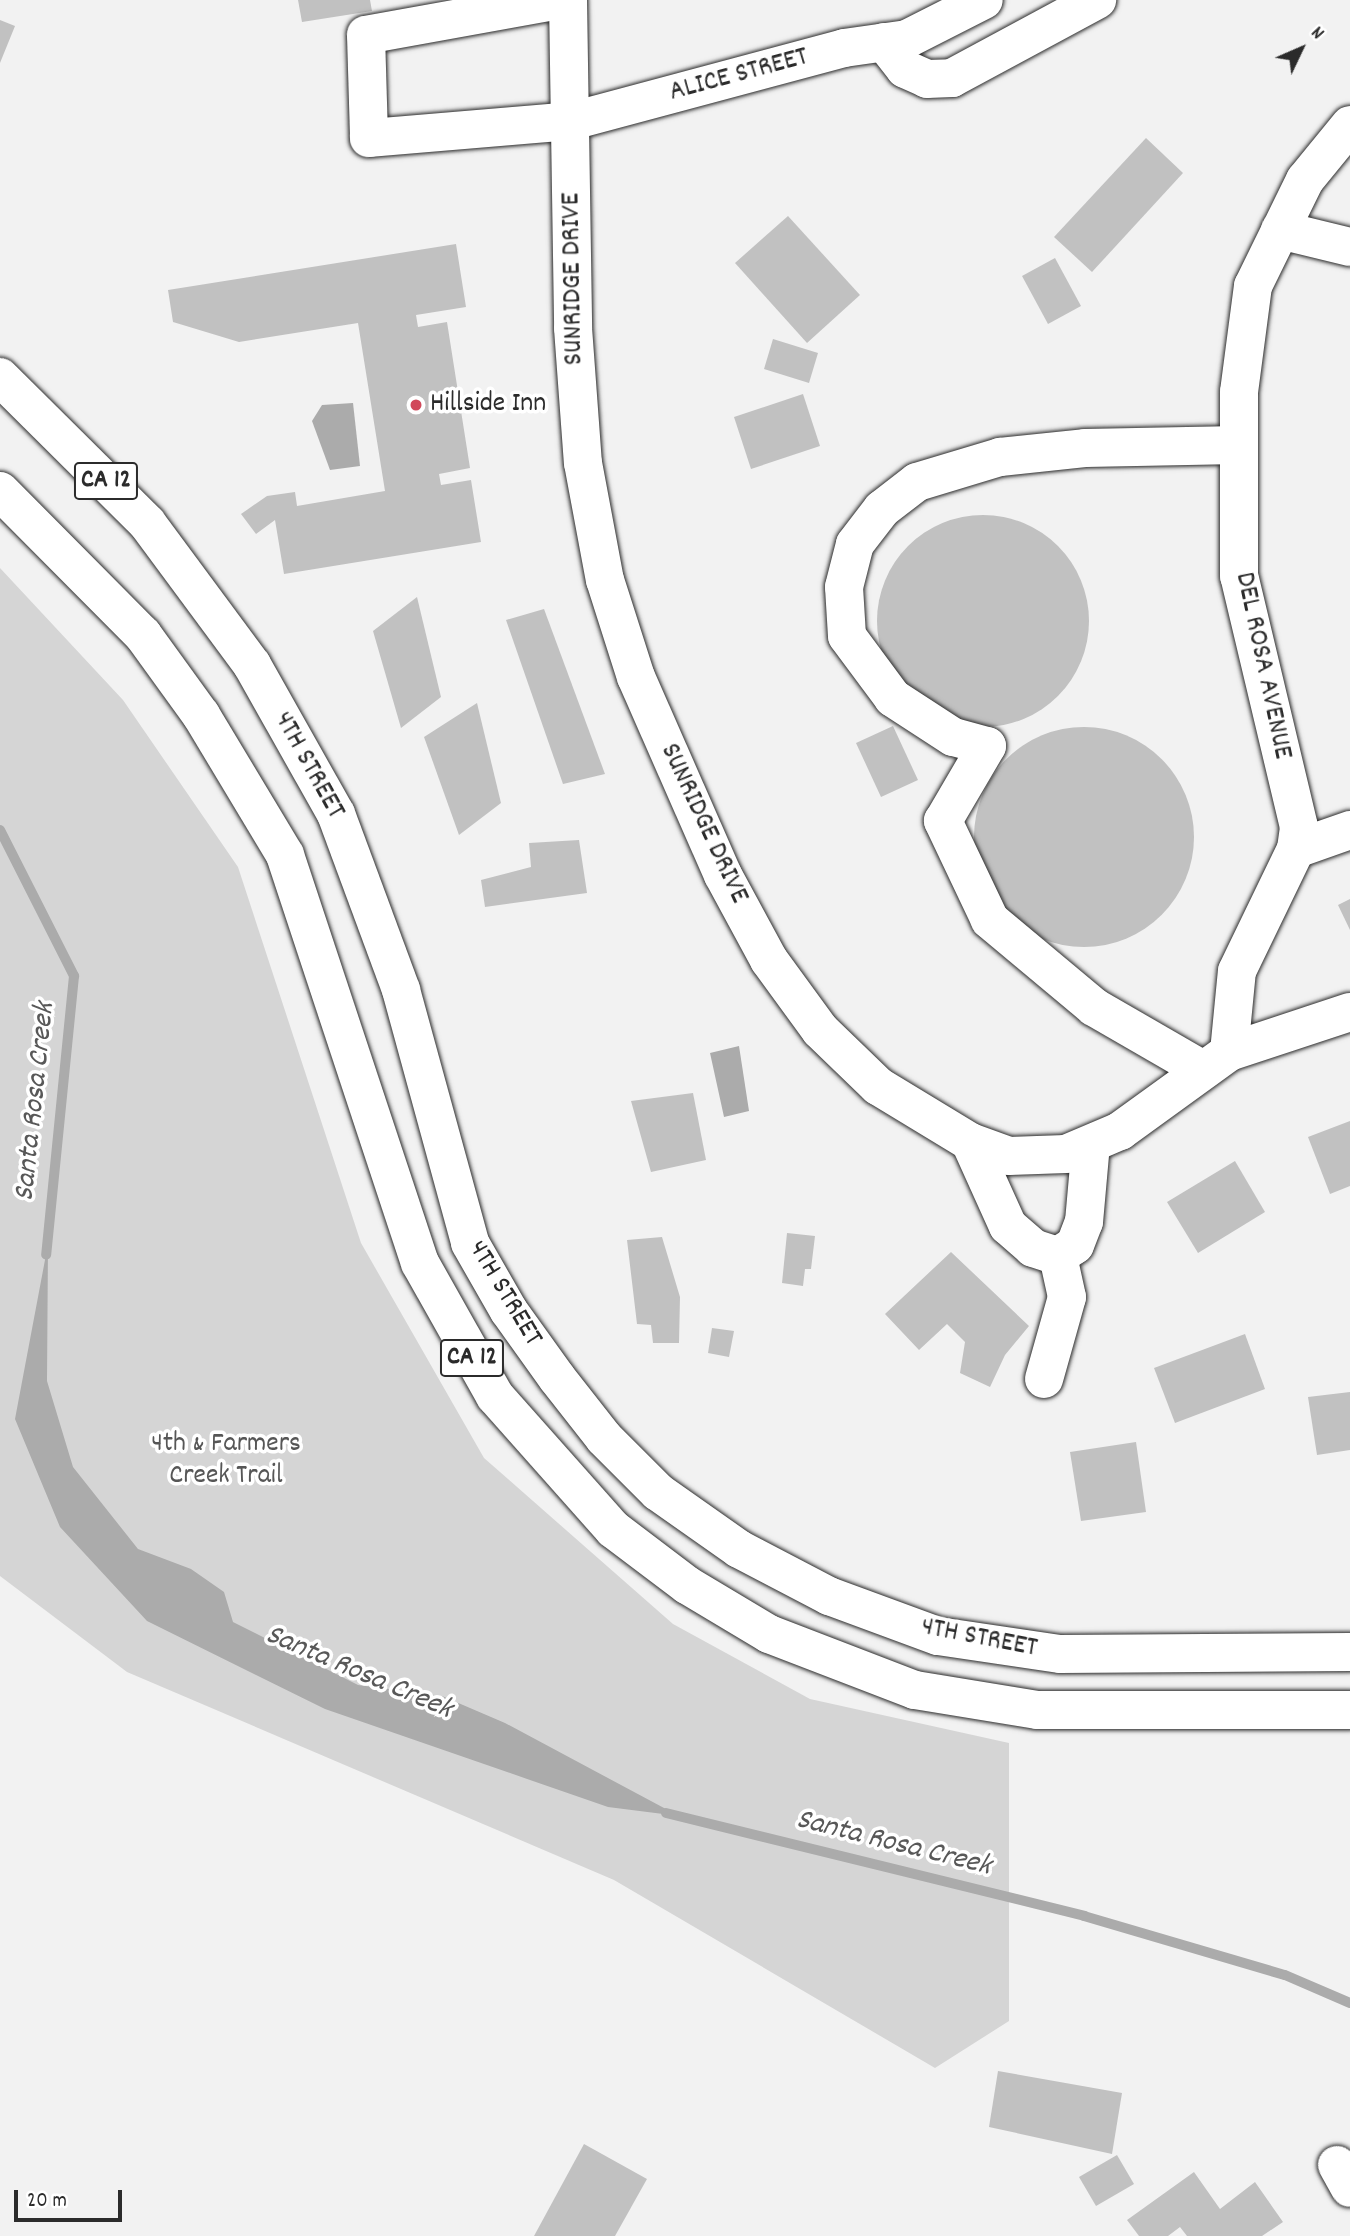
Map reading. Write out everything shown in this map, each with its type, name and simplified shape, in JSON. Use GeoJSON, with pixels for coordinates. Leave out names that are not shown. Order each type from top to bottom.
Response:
{"type":"FeatureCollection","features":[{"type":"Feature","properties":{"kind":"main road","name":"ALICE STREET"},"geometry":{"type":"LineString","coordinates":[[560,0],[366,35],[369,138],[572,121],[844,48],[895,40],[984,0]]}},
{"type":"Feature","properties":{"kind":"main road","name":"SUNRIDGE DRIVE"},"geometry":{"type":"LineString","coordinates":[[568,0],[572,121],[573,328],[583,463],[605,580],[636,677],[723,875],[769,960],[820,1030],[878,1086],[970,1142],[1009,1156],[1066,1154],[1091,1144],[1120,1130],[1216,1061],[1350,1012]]}},
{"type":"Feature","properties":{"kind":"main road"},"geometry":{"type":"LineString","coordinates":[[921,0],[895,40],[905,69],[928,79],[952,78],[1097,0]]}},
{"type":"Feature","properties":{"kind":"main road","name":"DEL ROSA AVENUE"},"geometry":{"type":"LineString","coordinates":[[1216,1061],[1237,971],[1296,849],[1299,827],[1239,576],[1239,392],[1253,286],[1305,180],[1350,125]]}},
{"type":"Feature","properties":{"kind":"main road"},"geometry":{"type":"LineString","coordinates":[[1280,230],[1350,247]]}},
{"type":"Feature","properties":{"kind":"main road","name":"4TH STREET"},"geometry":{"type":"LineString","coordinates":[[0,377],[147,523],[252,665],[336,814],[401,990],[470,1243],[509,1311],[557,1378],[604,1438],[658,1492],[739,1549],[829,1596],[938,1636],[1060,1654],[1350,1652]]}},
{"type":"Feature","properties":{"kind":"main road"},"geometry":{"type":"LineString","coordinates":[[1216,1061],[1094,1007],[990,920],[943,821],[987,746],[953,737],[893,698],[847,636],[844,587],[855,544],[882,509],[918,482],[1000,457],[1085,448],[1239,445]]}},
{"type":"Feature","properties":{"kind":"main road","name":"4TH STREET"},"geometry":{"type":"LineString","coordinates":[[0,491],[54,540],[143,635],[201,715],[285,855],[420,1263],[495,1396],[613,1529],[687,1585],[769,1634],[915,1690],[1037,1710],[1350,1710]]}},
{"type":"Feature","properties":{"kind":"main road"},"geometry":{"type":"LineString","coordinates":[[1296,849],[1350,831]]}},
{"type":"Feature","properties":{"kind":"main road"},"geometry":{"type":"LineString","coordinates":[[970,1142],[1008,1226],[1033,1248],[1058,1256]]}},
{"type":"Feature","properties":{"kind":"main road"},"geometry":{"type":"LineString","coordinates":[[1058,1256],[1075,1245],[1084,1222],[1091,1144]]}},
{"type":"Feature","properties":{"kind":"main road"},"geometry":{"type":"LineString","coordinates":[[1044,1379],[1067,1297],[1058,1256]]}},
{"type":"Feature","properties":{"kind":"green space","name":"4th & Farmers Creek Trail"},"geometry":{"type":"Polygon","coordinates":[[[0,568],[123,700],[238,867],[361,1243],[484,1458],[673,1624],[810,1699],[1009,1743],[1009,2021],[935,2068],[614,1880],[127,1672],[0,1576],[0,568]]]}},
{"type":"Feature","properties":{"kind":"shaded area"},"geometry":{"type":"Polygon","coordinates":[[[353,403],[360,466],[330,470],[312,421],[322,405],[353,403]]]}},
{"type":"Feature","properties":{"kind":"shaded area"},"geometry":{"type":"Polygon","coordinates":[[[739,1046],[749,1111],[724,1117],[710,1053],[739,1046]]]}},
{"type":"Feature","properties":{"kind":"shaded area"},"geometry":{"type":"Polygon","coordinates":[[[48,1244],[47,1381],[73,1467],[138,1549],[191,1569],[224,1592],[233,1622],[358,1685],[442,1696],[505,1723],[679,1816],[608,1807],[325,1709],[147,1621],[60,1527],[15,1419],[48,1244]]]}},
{"type":"Feature","properties":{"kind":"building"},"geometry":{"type":"Polygon","coordinates":[[[298,0],[370,0],[372,11],[302,22],[298,0]]]}},
{"type":"Feature","properties":{"kind":"building"},"geometry":{"type":"Polygon","coordinates":[[[0,20],[15,26],[0,63],[0,20]]]}},
{"type":"Feature","properties":{"kind":"building"},"geometry":{"type":"Polygon","coordinates":[[[1146,138],[1183,173],[1092,272],[1054,237],[1146,138]]]}},
{"type":"Feature","properties":{"kind":"building"},"geometry":{"type":"Polygon","coordinates":[[[788,216],[860,295],[807,343],[735,263],[788,216]]]}},
{"type":"Feature","properties":{"kind":"building","name":"Hillside Inn"},"geometry":{"type":"Polygon","coordinates":[[[456,244],[466,307],[416,315],[418,327],[447,322],[470,468],[439,474],[441,485],[471,480],[481,542],[284,574],[275,520],[256,534],[241,514],[267,496],[295,492],[297,506],[385,491],[358,323],[239,342],[173,322],[168,290],[456,244]]]}},
{"type":"Feature","properties":{"kind":"building"},"geometry":{"type":"Polygon","coordinates":[[[1055,258],[1081,306],[1048,324],[1022,276],[1055,258]]]}},
{"type":"Feature","properties":{"kind":"building"},"geometry":{"type":"Polygon","coordinates":[[[773,339],[818,353],[809,383],[764,369],[773,339]]]}},
{"type":"Feature","properties":{"kind":"building"},"geometry":{"type":"Polygon","coordinates":[[[803,394],[820,446],[751,469],[734,417],[803,394]]]}},
{"type":"Feature","properties":{"kind":"building"},"geometry":{"type":"Polygon","coordinates":[[[983,515],[1004,517],[1023,523],[1058,546],[1081,581],[1087,600],[1087,642],[1081,661],[1058,696],[1023,719],[1004,725],[983,727],[962,725],[943,719],[908,696],[885,661],[879,642],[877,621],[879,600],[885,581],[908,546],[943,523],[962,517],[983,515]]]}},
{"type":"Feature","properties":{"kind":"building"},"geometry":{"type":"Polygon","coordinates":[[[417,597],[441,697],[401,728],[373,631],[417,597]]]}},
{"type":"Feature","properties":{"kind":"building"},"geometry":{"type":"Polygon","coordinates":[[[544,609],[605,774],[563,784],[506,620],[544,609]]]}},
{"type":"Feature","properties":{"kind":"building"},"geometry":{"type":"Polygon","coordinates":[[[477,703],[501,803],[459,835],[424,737],[477,703]]]}},
{"type":"Feature","properties":{"kind":"building"},"geometry":{"type":"Polygon","coordinates":[[[893,726],[918,780],[881,797],[856,743],[893,726]]]}},
{"type":"Feature","properties":{"kind":"building"},"geometry":{"type":"Polygon","coordinates":[[[1084,727],[1105,729],[1136,740],[1162,759],[1181,785],[1192,816],[1192,858],[1181,889],[1162,915],[1136,934],[1105,945],[1084,947],[1063,945],[1032,934],[1006,915],[987,889],[976,858],[974,837],[976,816],[987,785],[1006,759],[1032,740],[1063,729],[1084,727]]]}},
{"type":"Feature","properties":{"kind":"building"},"geometry":{"type":"Polygon","coordinates":[[[579,840],[587,893],[485,907],[481,880],[531,867],[529,843],[579,840]]]}},
{"type":"Feature","properties":{"kind":"building"},"geometry":{"type":"Polygon","coordinates":[[[1350,899],[1350,930],[1338,905],[1350,899]]]}},
{"type":"Feature","properties":{"kind":"building"},"geometry":{"type":"Polygon","coordinates":[[[693,1093],[706,1160],[651,1172],[631,1101],[693,1093]]]}},
{"type":"Feature","properties":{"kind":"building"},"geometry":{"type":"Polygon","coordinates":[[[1350,1121],[1350,1186],[1330,1194],[1308,1137],[1350,1121]]]}},
{"type":"Feature","properties":{"kind":"building"},"geometry":{"type":"Polygon","coordinates":[[[1235,1161],[1265,1212],[1198,1253],[1167,1202],[1235,1161]]]}},
{"type":"Feature","properties":{"kind":"building"},"geometry":{"type":"Polygon","coordinates":[[[787,1233],[815,1236],[811,1269],[805,1269],[803,1286],[782,1283],[787,1233]]]}},
{"type":"Feature","properties":{"kind":"building"},"geometry":{"type":"Polygon","coordinates":[[[662,1237],[680,1297],[679,1343],[653,1343],[651,1325],[637,1324],[627,1240],[662,1237]]]}},
{"type":"Feature","properties":{"kind":"building"},"geometry":{"type":"Polygon","coordinates":[[[951,1252],[1029,1326],[1005,1355],[990,1387],[960,1373],[965,1342],[947,1324],[919,1350],[885,1314],[951,1252]]]}},
{"type":"Feature","properties":{"kind":"building"},"geometry":{"type":"Polygon","coordinates":[[[712,1328],[734,1331],[729,1357],[708,1353],[712,1328]]]}},
{"type":"Feature","properties":{"kind":"building"},"geometry":{"type":"Polygon","coordinates":[[[1245,1334],[1265,1389],[1175,1423],[1154,1368],[1245,1334]]]}},
{"type":"Feature","properties":{"kind":"building"},"geometry":{"type":"Polygon","coordinates":[[[1350,1392],[1350,1450],[1317,1455],[1308,1397],[1350,1392]]]}},
{"type":"Feature","properties":{"kind":"building"},"geometry":{"type":"Polygon","coordinates":[[[1136,1442],[1146,1512],[1081,1521],[1070,1452],[1136,1442]]]}},
{"type":"Feature","properties":{"kind":"building"},"geometry":{"type":"Polygon","coordinates":[[[998,2071],[1122,2093],[1112,2154],[989,2127],[998,2071]]]}},
{"type":"Feature","properties":{"kind":"building"},"geometry":{"type":"Polygon","coordinates":[[[584,2144],[647,2179],[615,2236],[534,2236],[584,2144]]]}},
{"type":"Feature","properties":{"kind":"building"},"geometry":{"type":"Polygon","coordinates":[[[1117,2155],[1134,2184],[1096,2206],[1079,2177],[1117,2155]]]}},
{"type":"Feature","properties":{"kind":"building"},"geometry":{"type":"Polygon","coordinates":[[[1194,2172],[1220,2209],[1255,2182],[1283,2222],[1262,2236],[1187,2236],[1180,2227],[1168,2236],[1139,2236],[1127,2220],[1194,2172]]]}},
{"type":"Feature","properties":{"kind":"waterway","name":"Santa Rosa Creek"},"geometry":{"type":"LineString","coordinates":[[0,830],[74,976],[46,1255]]}},
{"type":"Feature","properties":{"kind":"waterway","name":"Santa Rosa Creek"},"geometry":{"type":"LineString","coordinates":[[666,1813],[1084,1916],[1285,1975],[1350,2003]]}},
{"type":"Feature","properties":{"kind":"place","name":"Hillside Inn"},"geometry":{"type":"Point","coordinates":[416,405]}}]}
